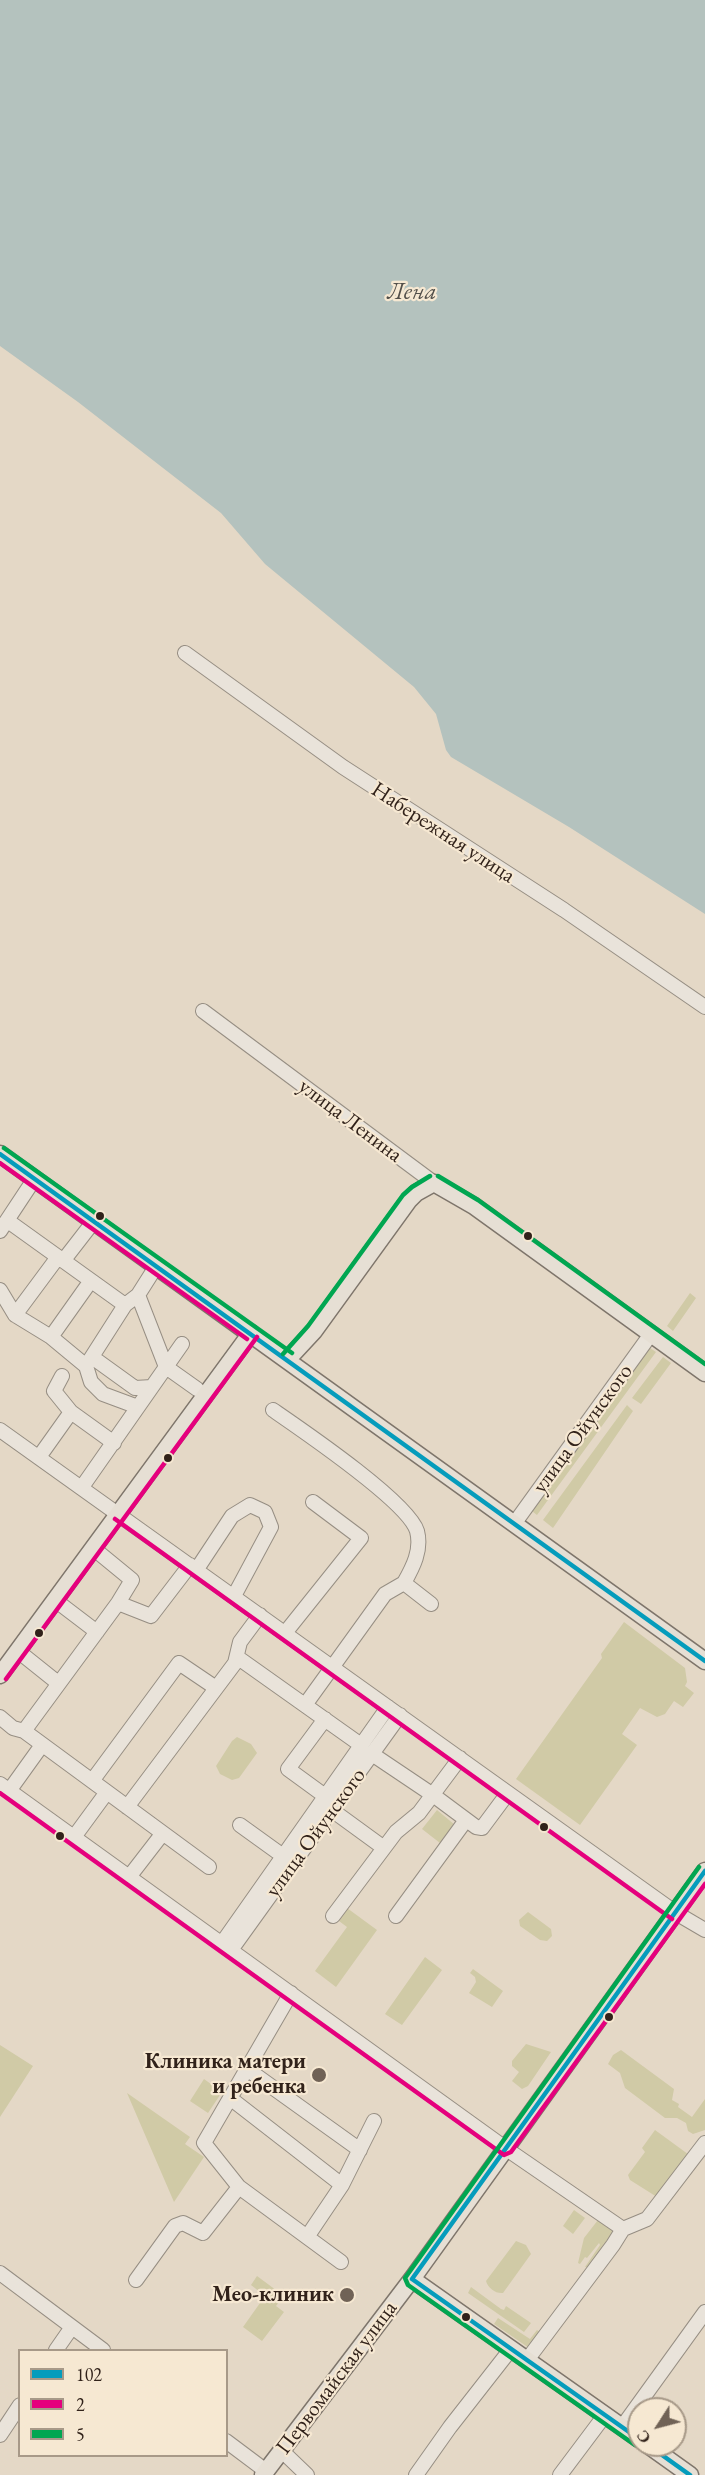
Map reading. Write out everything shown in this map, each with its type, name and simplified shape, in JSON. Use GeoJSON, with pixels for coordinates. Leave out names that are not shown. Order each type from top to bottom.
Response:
{"type":"FeatureCollection","features":[{"type":"Feature","properties":{"kind":"main road"},"geometry":{"type":"LineString","coordinates":[[0,1154],[705,1661]]}},
{"type":"Feature","properties":{"kind":"main road","name":"улица Ленина"},"geometry":{"type":"LineString","coordinates":[[434,1183],[474,1206],[705,1373]]}},
{"type":"Feature","properties":{"kind":"main road"},"geometry":{"type":"LineString","coordinates":[[288,1359],[314,1330],[409,1200],[416,1192],[434,1183]]}},
{"type":"Feature","properties":{"kind":"main road"},"geometry":{"type":"LineString","coordinates":[[0,1675],[251,1333]]}},
{"type":"Feature","properties":{"kind":"main road","name":"Первомайская улица"},"geometry":{"type":"LineString","coordinates":[[265,2473],[412,2279],[705,1871]]}},
{"type":"Feature","properties":{"kind":"main road"},"geometry":{"type":"LineString","coordinates":[[412,2279],[627,2431]]}},
{"type":"Feature","properties":{"kind":"main road"},"geometry":{"type":"LineString","coordinates":[[665,2457],[690,2475]]}},
{"type":"Feature","properties":{"kind":"street","name":"Набережная улица"},"geometry":{"type":"LineString","coordinates":[[185,653],[344,767],[573,917],[705,1007]]}},
{"type":"Feature","properties":{"kind":"street","name":"улица Ленина"},"geometry":{"type":"LineString","coordinates":[[203,1011],[434,1183]]}},
{"type":"Feature","properties":{"kind":"street"},"geometry":{"type":"LineString","coordinates":[[35,1179],[4,1226],[60,1259],[124,1305]]}},
{"type":"Feature","properties":{"kind":"street"},"geometry":{"type":"LineString","coordinates":[[15,1314],[94,1221]]}},
{"type":"Feature","properties":{"kind":"street"},"geometry":{"type":"LineString","coordinates":[[138,1407],[103,1394],[91,1382],[89,1362],[124,1305],[138,1295],[157,1265]]}},
{"type":"Feature","properties":{"kind":"street"},"geometry":{"type":"LineString","coordinates":[[51,1337],[90,1282]]}},
{"type":"Feature","properties":{"kind":"street"},"geometry":{"type":"LineString","coordinates":[[0,1290],[15,1314],[89,1362],[135,1388],[152,1387]]}},
{"type":"Feature","properties":{"kind":"street"},"geometry":{"type":"LineString","coordinates":[[138,1295],[166,1367],[197,1389]]}},
{"type":"Feature","properties":{"kind":"street","name":"улица Ойунского"},"geometry":{"type":"LineString","coordinates":[[514,1524],[651,1334]]}},
{"type":"Feature","properties":{"kind":"street"},"geometry":{"type":"LineString","coordinates":[[82,1487],[183,1344]]}},
{"type":"Feature","properties":{"kind":"street"},"geometry":{"type":"LineString","coordinates":[[62,1376],[54,1391],[71,1412],[114,1443]]}},
{"type":"Feature","properties":{"kind":"street"},"geometry":{"type":"LineString","coordinates":[[273,1410],[353,1468],[408,1515],[417,1531],[418,1546],[414,1564],[404,1583],[385,1594],[304,1704]]}},
{"type":"Feature","properties":{"kind":"street"},"geometry":{"type":"LineString","coordinates":[[39,1457],[71,1412]]}},
{"type":"Feature","properties":{"kind":"street"},"geometry":{"type":"LineString","coordinates":[[0,1430],[676,1913],[705,1930]]}},
{"type":"Feature","properties":{"kind":"street"},"geometry":{"type":"LineString","coordinates":[[285,1633],[361,1538],[313,1502]]}},
{"type":"Feature","properties":{"kind":"street"},"geometry":{"type":"LineString","coordinates":[[118,1603],[151,1616],[194,1567],[232,1516],[250,1504],[265,1512],[271,1527],[234,1596]]}},
{"type":"Feature","properties":{"kind":"street"},"geometry":{"type":"LineString","coordinates":[[24,1731],[118,1603],[132,1580],[93,1548]]}},
{"type":"Feature","properties":{"kind":"street"},"geometry":{"type":"LineString","coordinates":[[404,1583],[431,1604]]}},
{"type":"Feature","properties":{"kind":"street"},"geometry":{"type":"LineString","coordinates":[[55,1600],[97,1632]]}},
{"type":"Feature","properties":{"kind":"street"},"geometry":{"type":"LineString","coordinates":[[127,1807],[235,1663],[240,1642],[260,1615]]}},
{"type":"Feature","properties":{"kind":"street"},"geometry":{"type":"LineString","coordinates":[[18,1651],[58,1683]]}},
{"type":"Feature","properties":{"kind":"street"},"geometry":{"type":"LineString","coordinates":[[237,1657],[476,1827],[482,1828],[508,1793]]}},
{"type":"Feature","properties":{"kind":"street"},"geometry":{"type":"LineString","coordinates":[[92,1781],[179,1663],[216,1688]]}},
{"type":"Feature","properties":{"kind":"street","name":"улица Ойунского"},"geometry":{"type":"LineString","coordinates":[[367,1750],[388,1707]]}},
{"type":"Feature","properties":{"kind":"street","name":"улица Ойунского"},"geometry":{"type":"LineString","coordinates":[[226,1947],[283,1856],[367,1750],[400,1715]]}},
{"type":"Feature","properties":{"kind":"street"},"geometry":{"type":"LineString","coordinates":[[0,1717],[13,1728],[24,1731],[209,1867]]}},
{"type":"Feature","properties":{"kind":"street"},"geometry":{"type":"LineString","coordinates":[[325,1719],[288,1769],[384,1848]]}},
{"type":"Feature","properties":{"kind":"street"},"geometry":{"type":"LineString","coordinates":[[42,1744],[5,1787],[505,2148],[623,2229]]}},
{"type":"Feature","properties":{"kind":"street"},"geometry":{"type":"LineString","coordinates":[[333,1916],[396,1832],[419,1813],[460,1758]]}},
{"type":"Feature","properties":{"kind":"street"},"geometry":{"type":"LineString","coordinates":[[74,1837],[106,1792]]}},
{"type":"Feature","properties":{"kind":"street","name":"улица Ойунского"},"geometry":{"type":"LineString","coordinates":[[226,1947],[326,1802]]}},
{"type":"Feature","properties":{"kind":"street"},"geometry":{"type":"LineString","coordinates":[[396,1916],[466,1820]]}},
{"type":"Feature","properties":{"kind":"street"},"geometry":{"type":"LineString","coordinates":[[240,1825],[283,1856]]}},
{"type":"Feature","properties":{"kind":"street"},"geometry":{"type":"LineString","coordinates":[[129,1877],[163,1833]]}},
{"type":"Feature","properties":{"kind":"street"},"geometry":{"type":"LineString","coordinates":[[291,1993],[204,2143],[239,2187],[341,2262]]}},
{"type":"Feature","properties":{"kind":"street"},"geometry":{"type":"LineString","coordinates":[[247,2069],[360,2150]]}},
{"type":"Feature","properties":{"kind":"street"},"geometry":{"type":"LineString","coordinates":[[230,2098],[342,2185]]}},
{"type":"Feature","properties":{"kind":"street"},"geometry":{"type":"LineString","coordinates":[[306,2237],[342,2185],[374,2121]]}},
{"type":"Feature","properties":{"kind":"street"},"geometry":{"type":"LineString","coordinates":[[527,2360],[623,2229],[647,2219],[705,2142]]}},
{"type":"Feature","properties":{"kind":"street"},"geometry":{"type":"LineString","coordinates":[[136,2280],[175,2226],[183,2223],[203,2233],[239,2187]]}},
{"type":"Feature","properties":{"kind":"street"},"geometry":{"type":"LineString","coordinates":[[0,2273],[102,2349]]}},
{"type":"Feature","properties":{"kind":"street"},"geometry":{"type":"LineString","coordinates":[[622,2427],[705,2312]]}},
{"type":"Feature","properties":{"kind":"street"},"geometry":{"type":"LineString","coordinates":[[57,2349],[72,2327]]}},
{"type":"Feature","properties":{"kind":"street"},"geometry":{"type":"LineString","coordinates":[[416,2475],[511,2349]]}},
{"type":"Feature","properties":{"kind":"street"},"geometry":{"type":"LineString","coordinates":[[0,2435],[18,2408]]}},
{"type":"Feature","properties":{"kind":"street"},"geometry":{"type":"LineString","coordinates":[[560,2475],[605,2415]]}},
{"type":"Feature","properties":{"kind":"street"},"geometry":{"type":"LineString","coordinates":[[228,2443],[265,2473]]}},
{"type":"Feature","properties":{"kind":"street"},"geometry":{"type":"LineString","coordinates":[[282,2451],[308,2475]]}},
{"type":"Feature","properties":{"kind":"shaded area"},"geometry":{"type":"Polygon","coordinates":[[[690,1293],[696,1298],[673,1331],[667,1326],[690,1293]]]}},
{"type":"Feature","properties":{"kind":"shaded area"},"geometry":{"type":"Polygon","coordinates":[[[647,1346],[656,1352],[537,1515],[528,1508],[647,1346]]]}},
{"type":"Feature","properties":{"kind":"shaded area"},"geometry":{"type":"Polygon","coordinates":[[[663,1357],[671,1363],[641,1404],[632,1398],[663,1357]]]}},
{"type":"Feature","properties":{"kind":"shaded area"},"geometry":{"type":"Polygon","coordinates":[[[627,1405],[633,1411],[553,1528],[543,1520],[627,1405]]]}},
{"type":"Feature","properties":{"kind":"shaded area"},"geometry":{"type":"Polygon","coordinates":[[[624,1622],[685,1668],[687,1682],[685,1686],[694,1693],[683,1707],[674,1701],[665,1714],[657,1717],[640,1708],[622,1734],[637,1745],[580,1825],[516,1779],[602,1658],[601,1654],[624,1622]]]}},
{"type":"Feature","properties":{"kind":"shaded area"},"geometry":{"type":"Polygon","coordinates":[[[237,1737],[251,1744],[257,1753],[239,1778],[232,1780],[220,1774],[216,1766],[237,1737]]]}},
{"type":"Feature","properties":{"kind":"shaded area"},"geometry":{"type":"Polygon","coordinates":[[[437,1810],[455,1825],[440,1843],[422,1829],[437,1810]]]}},
{"type":"Feature","properties":{"kind":"shaded area"},"geometry":{"type":"Polygon","coordinates":[[[347,1908],[377,1930],[336,1987],[315,1971],[347,1927],[339,1921],[347,1908]]]}},
{"type":"Feature","properties":{"kind":"shaded area"},"geometry":{"type":"Polygon","coordinates":[[[528,1912],[551,1929],[552,1936],[547,1941],[540,1940],[520,1926],[519,1920],[528,1912]]]}},
{"type":"Feature","properties":{"kind":"shaded area"},"geometry":{"type":"Polygon","coordinates":[[[425,1957],[442,1970],[402,2025],[385,2014],[425,1957]]]}},
{"type":"Feature","properties":{"kind":"shaded area"},"geometry":{"type":"Polygon","coordinates":[[[473,1969],[503,1991],[492,2007],[469,1993],[476,1982],[475,1977],[470,1973],[473,1969]]]}},
{"type":"Feature","properties":{"kind":"shaded area"},"geometry":{"type":"Polygon","coordinates":[[[526,2044],[551,2052],[528,2086],[522,2089],[512,2081],[519,2072],[512,2066],[512,2061],[526,2044]]]}},
{"type":"Feature","properties":{"kind":"shaded area"},"geometry":{"type":"Polygon","coordinates":[[[0,2045],[33,2066],[0,2117],[0,2045]]]}},
{"type":"Feature","properties":{"kind":"shaded area"},"geometry":{"type":"Polygon","coordinates":[[[621,2050],[674,2089],[672,2100],[692,2117],[705,2099],[705,2130],[693,2134],[688,2131],[686,2123],[677,2118],[665,2118],[625,2088],[620,2073],[608,2064],[613,2055],[621,2050]]]}},
{"type":"Feature","properties":{"kind":"shaded area"},"geometry":{"type":"Polygon","coordinates":[[[204,2079],[222,2092],[208,2113],[190,2101],[204,2079]]]}},
{"type":"Feature","properties":{"kind":"shaded area"},"geometry":{"type":"Polygon","coordinates":[[[127,2093],[190,2137],[185,2144],[204,2157],[174,2202],[127,2093]]]}},
{"type":"Feature","properties":{"kind":"shaded area"},"geometry":{"type":"Polygon","coordinates":[[[655,2130],[692,2157],[657,2197],[630,2180],[628,2175],[645,2152],[642,2148],[655,2130]]]}},
{"type":"Feature","properties":{"kind":"shaded area"},"geometry":{"type":"Polygon","coordinates":[[[574,2210],[585,2218],[573,2234],[563,2226],[574,2210]]]}},
{"type":"Feature","properties":{"kind":"shaded area"},"geometry":{"type":"Polygon","coordinates":[[[598,2220],[614,2233],[593,2267],[585,2267],[600,2245],[599,2243],[580,2264],[578,2263],[584,2238],[598,2220]]]}},
{"type":"Feature","properties":{"kind":"shaded area"},"geometry":{"type":"Polygon","coordinates":[[[516,2241],[526,2245],[531,2254],[503,2293],[498,2293],[490,2288],[486,2281],[516,2241]]]}},
{"type":"Feature","properties":{"kind":"shaded area"},"geometry":{"type":"Polygon","coordinates":[[[257,2276],[284,2296],[276,2306],[284,2312],[262,2341],[243,2327],[265,2296],[251,2285],[257,2276]]]}},
{"type":"Feature","properties":{"kind":"shaded area"},"geometry":{"type":"Polygon","coordinates":[[[471,2287],[501,2309],[504,2310],[506,2306],[531,2323],[524,2332],[468,2293],[471,2287]]]}},
{"type":"Feature","properties":{"kind":"shaded area"},"geometry":{"type":"Polygon","coordinates":[[[498,2318],[530,2339],[537,2330],[543,2334],[532,2350],[494,2324],[498,2318]]]}},
{"type":"Feature","properties":{"kind":"water","name":"Лена"},"geometry":{"type":"Polygon","coordinates":[[[0,0],[705,0],[705,914],[569,827],[451,757],[446,750],[436,714],[414,687],[265,564],[221,513],[78,402],[0,346],[0,0]]]}},
{"type":"Feature","properties":{"kind":"transit line","name":"5"},"geometry":{"type":"LineString","coordinates":[[4,1148],[292,1353]]}},
{"type":"Feature","properties":{"kind":"transit line","name":"102"},"geometry":{"type":"LineString","coordinates":[[0,1154],[705,1661]]}},
{"type":"Feature","properties":{"kind":"transit line","name":"2"},"geometry":{"type":"LineString","coordinates":[[0,1163],[247,1339]]}},
{"type":"Feature","properties":{"kind":"transit line","name":"5"},"geometry":{"type":"LineString","coordinates":[[283,1354],[308,1326],[403,1195],[430,1176]]}},
{"type":"Feature","properties":{"kind":"transit line","name":"5"},"geometry":{"type":"LineString","coordinates":[[438,1176],[478,1200],[705,1364]]}},
{"type":"Feature","properties":{"kind":"transit line","name":"2"},"geometry":{"type":"LineString","coordinates":[[6,1679],[257,1337]]}},
{"type":"Feature","properties":{"kind":"transit line","name":"2"},"geometry":{"type":"LineString","coordinates":[[115,1519],[672,1919]]}},
{"type":"Feature","properties":{"kind":"transit line","name":"2"},"geometry":{"type":"LineString","coordinates":[[0,1793],[504,2155],[511,2152],[705,1884]]}},
{"type":"Feature","properties":{"kind":"transit line","name":"5"},"geometry":{"type":"LineString","coordinates":[[627,2439],[408,2285],[405,2278],[699,1867]]}},
{"type":"Feature","properties":{"kind":"transit line","name":"102"},"geometry":{"type":"LineString","coordinates":[[412,2279],[705,1871]]}},
{"type":"Feature","properties":{"kind":"transit line","name":"102"},"geometry":{"type":"LineString","coordinates":[[412,2279],[627,2431]]}},
{"type":"Feature","properties":{"kind":"transit line","name":"102"},"geometry":{"type":"LineString","coordinates":[[665,2457],[690,2475]]}},
{"type":"Feature","properties":{"kind":"place","name":"Клиника матери и ребенка"},"geometry":{"type":"Point","coordinates":[319,2075]}},
{"type":"Feature","properties":{"kind":"place","name":"Мео-клиник"},"geometry":{"type":"Point","coordinates":[347,2295]}}]}
